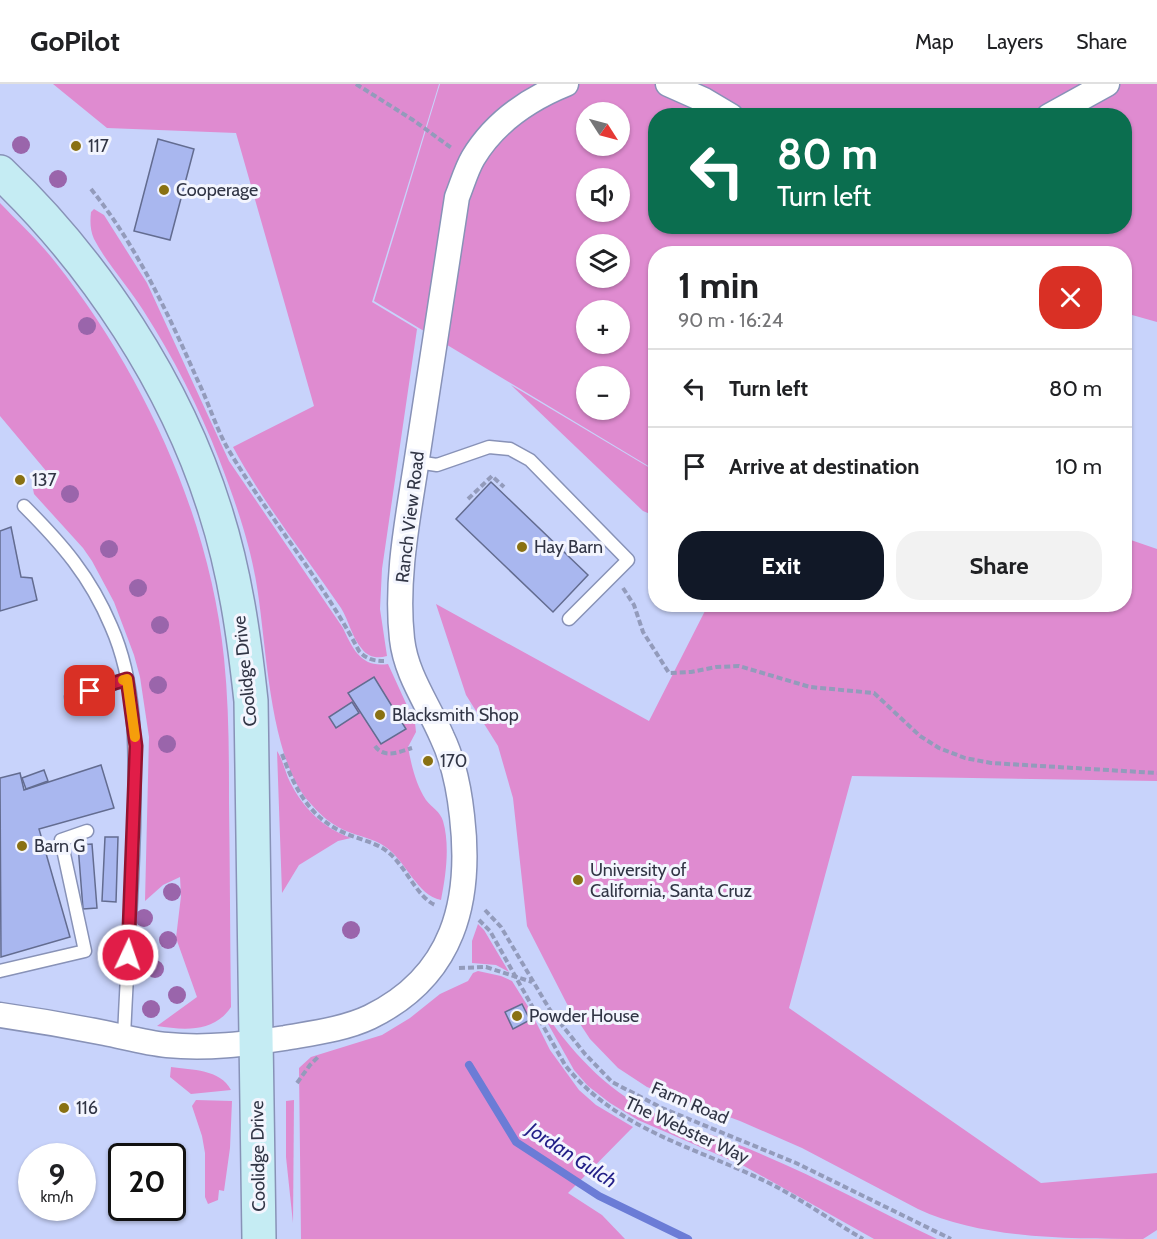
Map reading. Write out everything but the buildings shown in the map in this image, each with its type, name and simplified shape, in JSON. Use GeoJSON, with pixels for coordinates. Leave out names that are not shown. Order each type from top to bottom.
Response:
{"type":"FeatureCollection","features":[{"type":"Feature","properties":{"kind":"main road","name":"Coolidge Drive"},"geometry":{"type":"LineString","coordinates":[[0,172],[62,239],[105,293],[153,370],[192,449],[215,509],[244,630],[250,701],[259,1239]]}},
{"type":"Feature","properties":{"kind":"street","name":"Ranch View Road"},"geometry":{"type":"LineString","coordinates":[[0,1015],[166,1045],[228,1047],[334,1029],[369,1017],[400,998],[426,975],[442,952],[459,915],[463,896],[465,854],[462,815],[452,759],[418,692],[405,656],[402,638],[400,579],[457,197],[472,159],[491,133],[531,101],[566,84]]}},
{"type":"Feature","properties":{"kind":"street"},"geometry":{"type":"LineString","coordinates":[[668,84],[718,108]]}},
{"type":"Feature","properties":{"kind":"street"},"geometry":{"type":"LineString","coordinates":[[1064,108],[1107,84]]}},
{"type":"Feature","properties":{"kind":"lane"},"geometry":{"type":"LineString","coordinates":[[417,462],[437,465],[489,447],[510,449],[530,460],[628,560],[569,619]]}},
{"type":"Feature","properties":{"kind":"lane"},"geometry":{"type":"LineString","coordinates":[[24,506],[61,543],[86,578],[112,627],[127,679],[136,746],[132,891],[124,1037]]}},
{"type":"Feature","properties":{"kind":"lane"},"geometry":{"type":"LineString","coordinates":[[71,697],[127,679]]}},
{"type":"Feature","properties":{"kind":"lane"},"geometry":{"type":"LineString","coordinates":[[0,971],[85,951],[61,840],[87,831]]}},
{"type":"Feature","properties":{"kind":"path"},"geometry":{"type":"LineString","coordinates":[[356,84],[413,120],[456,152],[472,159]]}},
{"type":"Feature","properties":{"kind":"path"},"geometry":{"type":"LineString","coordinates":[[91,189],[107,208],[152,285],[177,334],[227,447],[282,532],[339,612],[359,651],[363,656],[374,661],[391,660]]}},
{"type":"Feature","properties":{"kind":"path"},"geometry":{"type":"LineString","coordinates":[[468,499],[492,476],[504,487]]}},
{"type":"Feature","properties":{"kind":"path"},"geometry":{"type":"LineString","coordinates":[[614,575],[634,605],[643,632],[669,673],[739,666],[810,687],[874,693],[920,736],[939,748],[965,758],[991,763],[1157,773]]}},
{"type":"Feature","properties":{"kind":"path"},"geometry":{"type":"LineString","coordinates":[[279,744],[296,790],[310,808],[335,829],[385,850],[409,875],[425,899],[437,906]]}},
{"type":"Feature","properties":{"kind":"path"},"geometry":{"type":"LineString","coordinates":[[375,746],[379,752],[386,754],[412,748]]}},
{"type":"Feature","properties":{"kind":"path","name":"Farm Road"},"geometry":{"type":"LineString","coordinates":[[485,910],[501,927],[550,1011],[612,1082],[662,1108],[796,1163],[951,1239]]}},
{"type":"Feature","properties":{"kind":"path","name":"The Webster Way"},"geometry":{"type":"LineString","coordinates":[[477,919],[490,931],[565,1065],[580,1084],[598,1100],[632,1123],[770,1184],[863,1239]]}},
{"type":"Feature","properties":{"kind":"path"},"geometry":{"type":"LineString","coordinates":[[426,975],[446,973],[457,968],[478,967],[498,969],[532,982]]}},
{"type":"Feature","properties":{"kind":"path"},"geometry":{"type":"LineString","coordinates":[[297,1083],[321,1051]]}},
{"type":"Feature","properties":{"kind":"shaded area"},"geometry":{"type":"Polygon","coordinates":[[[53,84],[439,84],[372,302],[417,329],[382,569],[380,609],[387,656],[370,656],[364,652],[353,635],[341,608],[271,509],[233,447],[314,406],[236,133],[107,128],[53,84]]]}},
{"type":"Feature","properties":{"kind":"shaded area"},"geometry":{"type":"Polygon","coordinates":[[[440,84],[1157,84],[1157,322],[1132,315],[1132,246],[648,246],[648,466],[374,301],[440,84]]]}},
{"type":"Feature","properties":{"kind":"shaded area"},"geometry":{"type":"Polygon","coordinates":[[[0,203],[56,263],[88,306],[117,351],[144,399],[167,449],[188,500],[204,552],[216,605],[227,694],[231,1007],[216,1022],[198,1028],[157,1026],[197,997],[176,938],[181,896],[180,877],[163,885],[145,901],[149,737],[140,677],[134,655],[114,602],[92,561],[34,494],[33,489],[47,472],[0,416],[0,203]]]}},
{"type":"Feature","properties":{"kind":"shaded area"},"geometry":{"type":"Polygon","coordinates":[[[94,209],[104,215],[147,283],[229,461],[343,628],[355,650],[371,663],[388,664],[415,723],[416,732],[408,747],[412,767],[422,794],[442,818],[445,830],[446,860],[441,900],[425,892],[387,848],[376,841],[344,830],[326,819],[310,803],[296,783],[277,729],[253,566],[230,489],[203,420],[175,364],[143,310],[94,239],[90,222],[91,212],[94,209]]]}},
{"type":"Feature","properties":{"kind":"shaded area"},"geometry":{"type":"Polygon","coordinates":[[[511,385],[648,467],[648,513],[643,511],[511,385]]]}},
{"type":"Feature","properties":{"kind":"shaded area"},"geometry":{"type":"Polygon","coordinates":[[[1132,540],[1157,549],[1157,781],[852,776],[789,1008],[1041,1183],[1157,1173],[1157,1230],[1143,1239],[1086,1239],[998,1232],[943,1219],[918,1209],[802,1148],[740,1121],[647,1087],[618,1068],[590,1039],[567,1004],[527,926],[513,798],[498,746],[466,695],[436,604],[649,721],[704,612],[1132,612],[1132,540]]]}},
{"type":"Feature","properties":{"kind":"shaded area"},"geometry":{"type":"Polygon","coordinates":[[[277,751],[290,782],[308,809],[331,829],[351,838],[338,841],[299,865],[282,893],[277,751]]]}},
{"type":"Feature","properties":{"kind":"shaded area"},"geometry":{"type":"Polygon","coordinates":[[[478,924],[509,972],[496,965],[472,963],[472,941],[478,924]]]}},
{"type":"Feature","properties":{"kind":"shaded area"},"geometry":{"type":"Polygon","coordinates":[[[478,971],[512,981],[529,1008],[550,1050],[579,1090],[596,1105],[633,1127],[568,1193],[602,1215],[625,1239],[301,1239],[299,1068],[311,1057],[382,1035],[410,1018],[440,994],[468,981],[473,973],[478,971]]]}},
{"type":"Feature","properties":{"kind":"shaded area"},"geometry":{"type":"Polygon","coordinates":[[[545,1013],[568,1044],[594,1072],[641,1106],[783,1164],[937,1239],[874,1239],[744,1166],[638,1120],[588,1086],[574,1070],[543,1015],[545,1013]]]}},
{"type":"Feature","properties":{"kind":"shaded area"},"geometry":{"type":"Polygon","coordinates":[[[171,1067],[213,1074],[226,1083],[231,1090],[191,1094],[170,1077],[171,1067]]]}},
{"type":"Feature","properties":{"kind":"shaded area"},"geometry":{"type":"Polygon","coordinates":[[[196,1100],[232,1101],[230,1148],[224,1191],[219,1190],[218,1200],[208,1204],[205,1197],[205,1153],[192,1106],[196,1100]]]}},
{"type":"Feature","properties":{"kind":"shaded area"},"geometry":{"type":"Polygon","coordinates":[[[294,1100],[293,1223],[286,1157],[286,1101],[294,1100]]]}},
{"type":"Feature","properties":{"kind":"waterway","name":"Jordan Gulch"},"geometry":{"type":"LineString","coordinates":[[469,1065],[516,1142],[599,1196],[688,1239]]}},
{"type":"Feature","properties":{"kind":"slow traffic"},"geometry":{"type":"LineString","coordinates":[[123,680],[127,679],[135,737]]}},
{"type":"Feature","properties":{"kind":"place","name":"117"},"geometry":{"type":"Point","coordinates":[76,146]}},
{"type":"Feature","properties":{"kind":"place","name":"Cooperage"},"geometry":{"type":"Point","coordinates":[164,190]}},
{"type":"Feature","properties":{"kind":"place","name":"137"},"geometry":{"type":"Point","coordinates":[20,480]}},
{"type":"Feature","properties":{"kind":"place","name":"Hay Barn"},"geometry":{"type":"Point","coordinates":[522,547]}},
{"type":"Feature","properties":{"kind":"place","name":"Blacksmith Shop"},"geometry":{"type":"Point","coordinates":[380,715]}},
{"type":"Feature","properties":{"kind":"place","name":"170"},"geometry":{"type":"Point","coordinates":[428,761]}},
{"type":"Feature","properties":{"kind":"place","name":"Barn G"},"geometry":{"type":"Point","coordinates":[22,846]}},
{"type":"Feature","properties":{"kind":"place","name":"University of California, Santa Cruz"},"geometry":{"type":"Point","coordinates":[578,880]}},
{"type":"Feature","properties":{"kind":"place","name":"Powder House"},"geometry":{"type":"Point","coordinates":[517,1016]}},
{"type":"Feature","properties":{"kind":"place","name":"116"},"geometry":{"type":"Point","coordinates":[64,1108]}},
{"type":"Feature","properties":{"kind":"route"},"geometry":{"type":"LineString","coordinates":[[90,691],[127,679],[136,746],[128,955]]}}]}
